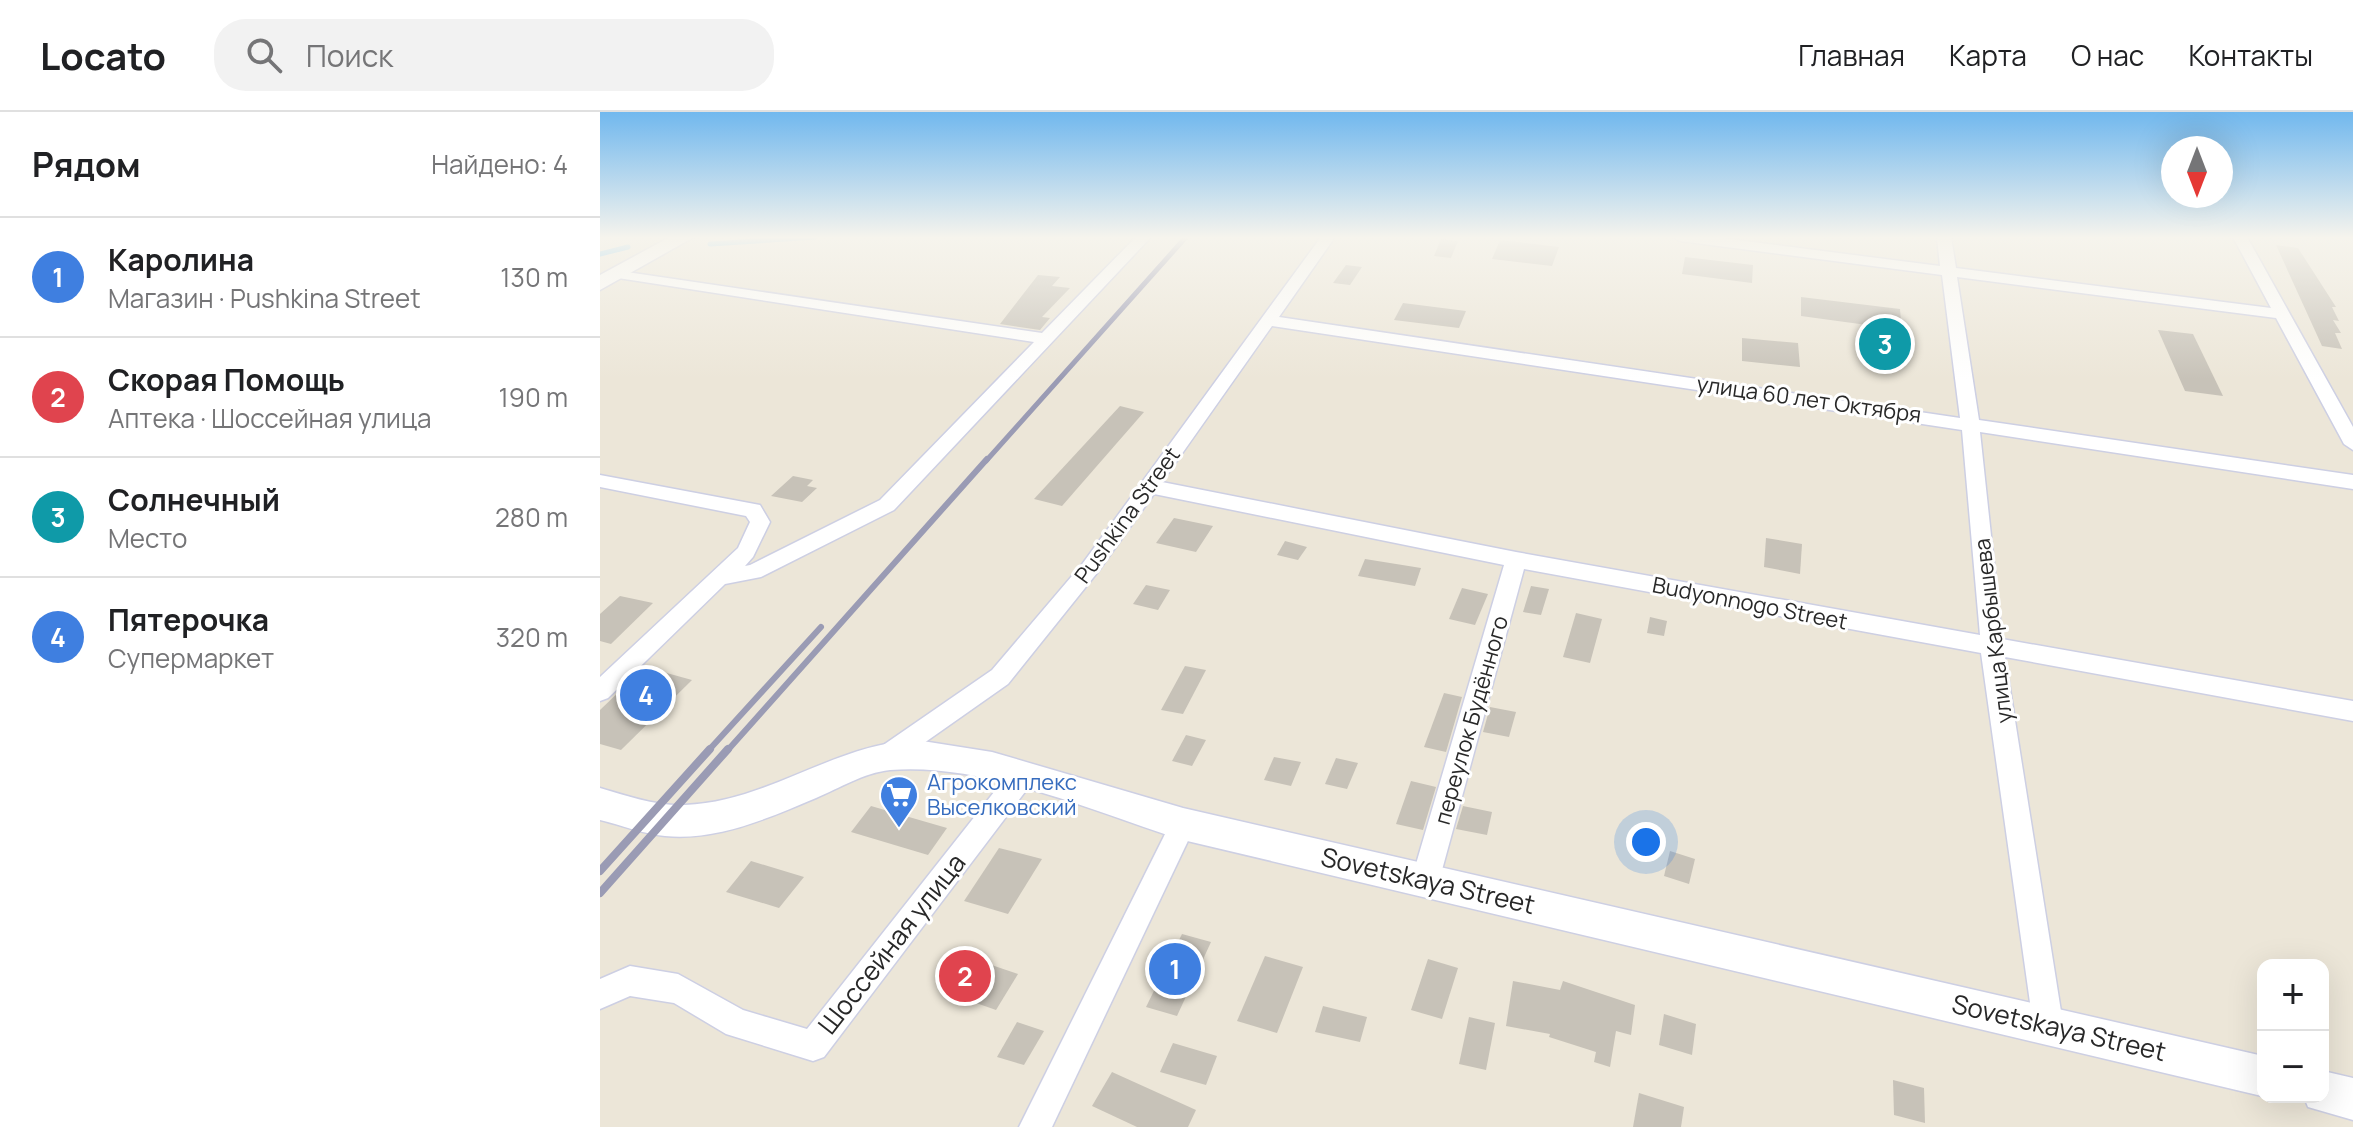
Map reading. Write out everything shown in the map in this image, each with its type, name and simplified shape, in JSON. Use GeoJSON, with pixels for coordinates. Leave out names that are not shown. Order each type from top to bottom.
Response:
{"type":"FeatureCollection","features":[{"type":"Feature","properties":{"kind":"street"},"geometry":{"type":"LineString","coordinates":[[655,284],[1047,339]]}},
{"type":"Feature","properties":{"kind":"street"},"geometry":{"type":"LineString","coordinates":[[723,577],[754,572],[887,505],[1099,284]]}},
{"type":"Feature","properties":{"kind":"street","name":"Pushkina Street"},"geometry":{"type":"LineString","coordinates":[[888,755],[1000,677],[1090,568],[1292,284]]}},
{"type":"Feature","properties":{"kind":"street","name":"улица Карбышева"},"geometry":{"type":"LineString","coordinates":[[1950,284],[1970,422],[1992,648],[2048,1024]]}},
{"type":"Feature","properties":{"kind":"street"},"geometry":{"type":"LineString","coordinates":[[2056,284],[2280,314]]}},
{"type":"Feature","properties":{"kind":"street"},"geometry":{"type":"LineString","coordinates":[[2265,284],[2353,444]]}},
{"type":"Feature","properties":{"kind":"street","name":"улица 60 лет Октября"},"geometry":{"type":"LineString","coordinates":[[1265,320],[1970,422],[2353,482]]}},
{"type":"Feature","properties":{"kind":"street"},"geometry":{"type":"LineString","coordinates":[[600,481],[753,510],[760,522],[746,552],[723,577],[600,691]]}},
{"type":"Feature","properties":{"kind":"street","name":"Budyonnogo Street"},"geometry":{"type":"LineString","coordinates":[[1149,486],[1516,560],[2353,711]]}},
{"type":"Feature","properties":{"kind":"street","name":"переулок Будённого"},"geometry":{"type":"LineString","coordinates":[[1425,881],[1516,560]]}},
{"type":"Feature","properties":{"kind":"street","name":"Sovetskaya Street"},"geometry":{"type":"LineString","coordinates":[[600,804],[664,820],[700,819],[744,811],[888,755],[921,755],[1022,776],[1183,824],[2048,1024],[2257,1076]]}},
{"type":"Feature","properties":{"kind":"street","name":"Шоссейная улица"},"geometry":{"type":"LineString","coordinates":[[600,994],[630,981],[678,989],[737,1023],[813,1046],[1022,776]]}},
{"type":"Feature","properties":{"kind":"street"},"geometry":{"type":"LineString","coordinates":[[1035,1127],[1183,824]]}},
{"type":"Feature","properties":{"kind":"street"},"geometry":{"type":"LineString","coordinates":[[2329,1093],[2353,1099]]}},
{"type":"Feature","properties":{"kind":"building"},"geometry":{"type":"Polygon","coordinates":[[[1031,284],[1070,288],[1042,317],[1050,318],[1040,330],[1000,324],[1031,284]]]}},
{"type":"Feature","properties":{"kind":"building"},"geometry":{"type":"Polygon","coordinates":[[[2294,284],[2321,284],[2336,307],[2332,307],[2339,321],[2333,320],[2341,333],[2335,333],[2342,349],[2322,346],[2294,284]]]}},
{"type":"Feature","properties":{"kind":"building"},"geometry":{"type":"Polygon","coordinates":[[[1801,297],[1900,309],[1905,367],[1869,363],[1867,325],[1801,316],[1801,297]]]}},
{"type":"Feature","properties":{"kind":"building"},"geometry":{"type":"Polygon","coordinates":[[[1403,303],[1466,311],[1459,328],[1394,320],[1403,303]]]}},
{"type":"Feature","properties":{"kind":"building"},"geometry":{"type":"Polygon","coordinates":[[[2158,330],[2193,334],[2223,396],[2185,391],[2158,330]]]}},
{"type":"Feature","properties":{"kind":"building"},"geometry":{"type":"Polygon","coordinates":[[[1742,338],[1798,343],[1800,367],[1742,361],[1742,338]]]}},
{"type":"Feature","properties":{"kind":"building"},"geometry":{"type":"Polygon","coordinates":[[[1120,406],[1144,412],[1062,506],[1034,499],[1120,406]]]}},
{"type":"Feature","properties":{"kind":"building"},"geometry":{"type":"Polygon","coordinates":[[[793,476],[813,480],[807,486],[817,488],[802,502],[771,496],[793,476]]]}},
{"type":"Feature","properties":{"kind":"building"},"geometry":{"type":"Polygon","coordinates":[[[1174,518],[1213,526],[1196,552],[1156,543],[1174,518]]]}},
{"type":"Feature","properties":{"kind":"building"},"geometry":{"type":"Polygon","coordinates":[[[1766,538],[1802,544],[1800,574],[1764,567],[1766,538]]]}},
{"type":"Feature","properties":{"kind":"building"},"geometry":{"type":"Polygon","coordinates":[[[1285,541],[1307,547],[1298,560],[1277,555],[1285,541]]]}},
{"type":"Feature","properties":{"kind":"building"},"geometry":{"type":"Polygon","coordinates":[[[1365,559],[1421,568],[1415,586],[1358,576],[1365,559]]]}},
{"type":"Feature","properties":{"kind":"building"},"geometry":{"type":"Polygon","coordinates":[[[1146,585],[1170,590],[1158,610],[1133,604],[1146,585]]]}},
{"type":"Feature","properties":{"kind":"building"},"geometry":{"type":"Polygon","coordinates":[[[1531,586],[1549,589],[1541,615],[1523,612],[1531,586]]]}},
{"type":"Feature","properties":{"kind":"building"},"geometry":{"type":"Polygon","coordinates":[[[1462,588],[1488,594],[1475,625],[1449,619],[1462,588]]]}},
{"type":"Feature","properties":{"kind":"building"},"geometry":{"type":"Polygon","coordinates":[[[620,596],[653,603],[611,644],[600,641],[600,614],[620,596]]]}},
{"type":"Feature","properties":{"kind":"building"},"geometry":{"type":"Polygon","coordinates":[[[1576,613],[1602,619],[1590,663],[1563,657],[1576,613]]]}},
{"type":"Feature","properties":{"kind":"building"},"geometry":{"type":"Polygon","coordinates":[[[1650,617],[1667,621],[1664,636],[1647,633],[1650,617]]]}},
{"type":"Feature","properties":{"kind":"building"},"geometry":{"type":"Polygon","coordinates":[[[1185,666],[1206,670],[1183,714],[1161,710],[1185,666]]]}},
{"type":"Feature","properties":{"kind":"building"},"geometry":{"type":"Polygon","coordinates":[[[645,667],[692,680],[621,750],[600,744],[600,710],[645,667]]]}},
{"type":"Feature","properties":{"kind":"building"},"geometry":{"type":"Polygon","coordinates":[[[1444,693],[1462,697],[1446,752],[1424,747],[1444,693]]]}},
{"type":"Feature","properties":{"kind":"building"},"geometry":{"type":"Polygon","coordinates":[[[1490,707],[1516,712],[1509,737],[1483,732],[1490,707]]]}},
{"type":"Feature","properties":{"kind":"building"},"geometry":{"type":"Polygon","coordinates":[[[1186,735],[1206,740],[1192,766],[1172,761],[1186,735]]]}},
{"type":"Feature","properties":{"kind":"building"},"geometry":{"type":"Polygon","coordinates":[[[1274,757],[1301,762],[1291,786],[1264,780],[1274,757]]]}},
{"type":"Feature","properties":{"kind":"building"},"geometry":{"type":"Polygon","coordinates":[[[1336,758],[1358,763],[1347,789],[1325,784],[1336,758]]]}},
{"type":"Feature","properties":{"kind":"building"},"geometry":{"type":"Polygon","coordinates":[[[1411,781],[1436,787],[1423,830],[1396,824],[1411,781]]]}},
{"type":"Feature","properties":{"kind":"building"},"geometry":{"type":"Polygon","coordinates":[[[871,806],[947,828],[928,855],[851,832],[871,806]]]}},
{"type":"Feature","properties":{"kind":"building"},"geometry":{"type":"Polygon","coordinates":[[[1463,806],[1492,812],[1487,835],[1456,829],[1463,806]]]}},
{"type":"Feature","properties":{"kind":"building"},"geometry":{"type":"Polygon","coordinates":[[[999,848],[1042,859],[1008,914],[964,901],[999,848]]]}},
{"type":"Feature","properties":{"kind":"building"},"geometry":{"type":"Polygon","coordinates":[[[1670,851],[1695,859],[1689,884],[1664,876],[1670,851]]]}},
{"type":"Feature","properties":{"kind":"building"},"geometry":{"type":"Polygon","coordinates":[[[751,861],[804,877],[779,908],[726,892],[751,861]]]}},
{"type":"Feature","properties":{"kind":"building"},"geometry":{"type":"Polygon","coordinates":[[[1182,934],[1211,942],[1177,1016],[1146,1007],[1182,934]]]}},
{"type":"Feature","properties":{"kind":"building"},"geometry":{"type":"Polygon","coordinates":[[[965,956],[1018,974],[996,1010],[942,991],[965,956]]]}},
{"type":"Feature","properties":{"kind":"building"},"geometry":{"type":"Polygon","coordinates":[[[1265,956],[1303,967],[1277,1033],[1237,1021],[1265,956]]]}},
{"type":"Feature","properties":{"kind":"building"},"geometry":{"type":"Polygon","coordinates":[[[1428,959],[1458,968],[1442,1019],[1411,1010],[1428,959]]]}},
{"type":"Feature","properties":{"kind":"building"},"geometry":{"type":"Polygon","coordinates":[[[1513,981],[1560,990],[1563,981],[1635,1005],[1631,1035],[1616,1031],[1610,1067],[1594,1062],[1596,1052],[1549,1037],[1550,1034],[1506,1026],[1513,981]]]}},
{"type":"Feature","properties":{"kind":"building"},"geometry":{"type":"Polygon","coordinates":[[[1323,1006],[1367,1017],[1360,1042],[1315,1032],[1323,1006]]]}},
{"type":"Feature","properties":{"kind":"building"},"geometry":{"type":"Polygon","coordinates":[[[1664,1014],[1696,1024],[1692,1055],[1659,1045],[1664,1014]]]}},
{"type":"Feature","properties":{"kind":"building"},"geometry":{"type":"Polygon","coordinates":[[[1469,1017],[1495,1023],[1486,1070],[1459,1064],[1469,1017]]]}},
{"type":"Feature","properties":{"kind":"building"},"geometry":{"type":"Polygon","coordinates":[[[1017,1022],[1044,1031],[1024,1065],[997,1057],[1017,1022]]]}},
{"type":"Feature","properties":{"kind":"building"},"geometry":{"type":"Polygon","coordinates":[[[1173,1043],[1217,1056],[1206,1085],[1160,1072],[1173,1043]]]}},
{"type":"Feature","properties":{"kind":"building"},"geometry":{"type":"Polygon","coordinates":[[[1112,1072],[1196,1110],[1188,1127],[1137,1127],[1092,1106],[1112,1072]]]}},
{"type":"Feature","properties":{"kind":"building"},"geometry":{"type":"Polygon","coordinates":[[[1893,1080],[1924,1088],[1925,1123],[1894,1115],[1893,1080]]]}},
{"type":"Feature","properties":{"kind":"building"},"geometry":{"type":"Polygon","coordinates":[[[1639,1093],[1684,1107],[1681,1127],[1633,1127],[1639,1093]]]}},
{"type":"Feature","properties":{"kind":"railway"},"geometry":{"type":"LineString","coordinates":[[986,461],[1144,284]]}},
{"type":"Feature","properties":{"kind":"railway"},"geometry":{"type":"LineString","coordinates":[[727,751],[987,459]]}},
{"type":"Feature","properties":{"kind":"railway"},"geometry":{"type":"LineString","coordinates":[[708,751],[821,627]]}},
{"type":"Feature","properties":{"kind":"railway"},"geometry":{"type":"LineString","coordinates":[[600,871],[710,749]]}},
{"type":"Feature","properties":{"kind":"railway"},"geometry":{"type":"LineString","coordinates":[[600,893],[728,749]]}},
{"type":"Feature","properties":{"kind":"place","name":"Солнечный"},"geometry":{"type":"Point","coordinates":[1885,344]}},
{"type":"Feature","properties":{"kind":"place","name":"Пятерочка"},"geometry":{"type":"Point","coordinates":[646,695]}},
{"type":"Feature","properties":{"kind":"place","name":"Агрокомплекс Выселковский"},"geometry":{"type":"Point","coordinates":[899,829]}},
{"type":"Feature","properties":{"kind":"place","name":"Каролина"},"geometry":{"type":"Point","coordinates":[1175,969]}},
{"type":"Feature","properties":{"kind":"place","name":"Скорая Помощь"},"geometry":{"type":"Point","coordinates":[965,976]}}]}
